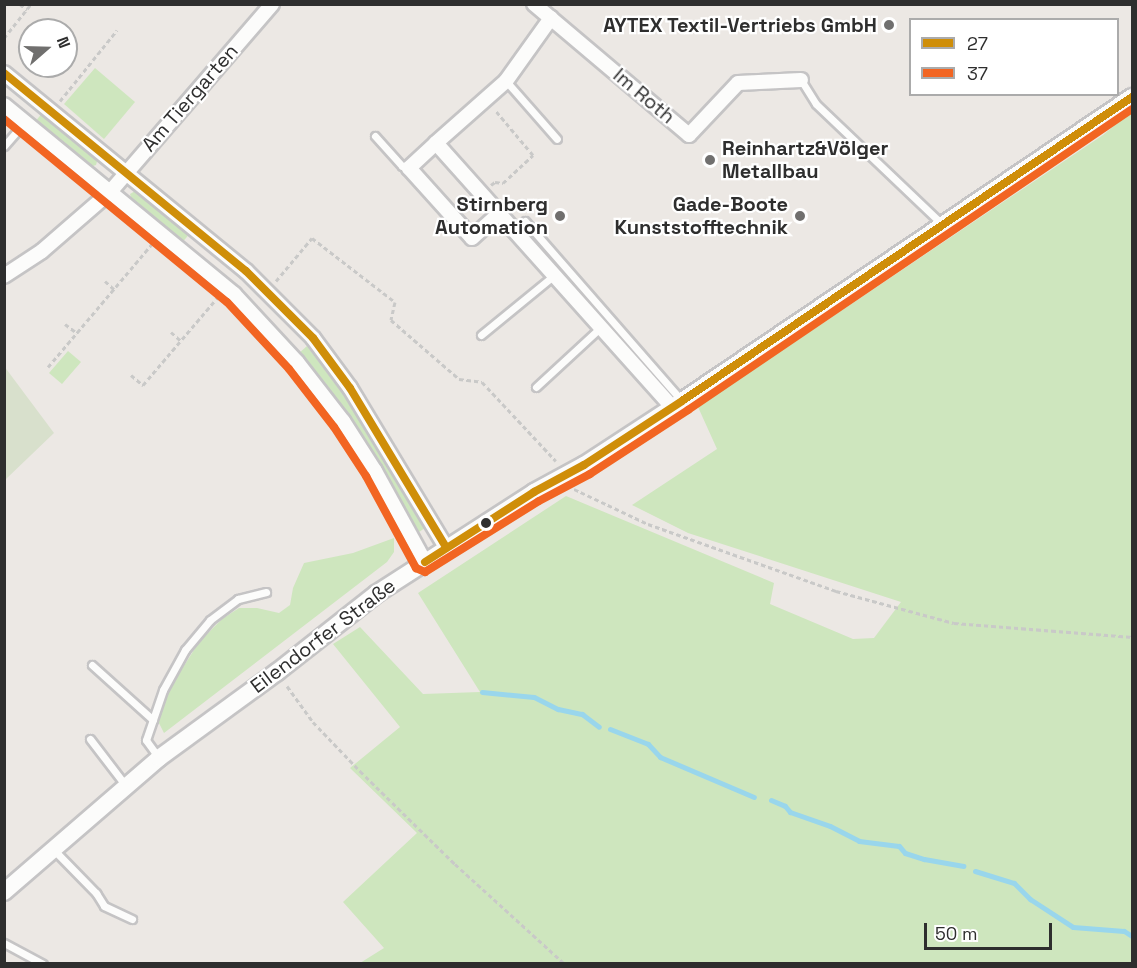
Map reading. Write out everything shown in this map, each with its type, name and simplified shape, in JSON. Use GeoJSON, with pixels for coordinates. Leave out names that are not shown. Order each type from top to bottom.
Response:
{"type":"FeatureCollection","features":[{"type":"Feature","properties":{"kind":"street","name":"Am Tiergarten"},"geometry":{"type":"LineString","coordinates":[[4,276],[42,251],[110,192],[272,4]]}},
{"type":"Feature","properties":{"kind":"street","name":"Im Roth"},"geometry":{"type":"LineString","coordinates":[[534,4],[689,135],[738,83],[801,80]]}},
{"type":"Feature","properties":{"kind":"street"},"geometry":{"type":"LineString","coordinates":[[499,214],[472,238],[409,168],[506,81],[551,18]]}},
{"type":"Feature","properties":{"kind":"street"},"geometry":{"type":"LineString","coordinates":[[4,73],[246,271],[313,338],[350,388],[446,547]]}},
{"type":"Feature","properties":{"kind":"street","name":"Eilendorfer Straße"},"geometry":{"type":"LineString","coordinates":[[4,891],[159,758],[277,672],[376,594],[446,547],[534,492],[562,478],[677,404],[1132,97]]}},
{"type":"Feature","properties":{"kind":"street"},"geometry":{"type":"LineString","coordinates":[[4,105],[234,294],[297,362],[343,421],[425,562]]}},
{"type":"Feature","properties":{"kind":"street"},"geometry":{"type":"LineString","coordinates":[[436,144],[600,328],[677,404]]}},
{"type":"Feature","properties":{"kind":"lane"},"geometry":{"type":"LineString","coordinates":[[801,80],[816,104],[943,225]]}},
{"type":"Feature","properties":{"kind":"lane"},"geometry":{"type":"LineString","coordinates":[[506,81],[556,139]]}},
{"type":"Feature","properties":{"kind":"lane"},"geometry":{"type":"LineString","coordinates":[[4,146],[25,122]]}},
{"type":"Feature","properties":{"kind":"lane"},"geometry":{"type":"LineString","coordinates":[[375,136],[402,166],[409,168]]}},
{"type":"Feature","properties":{"kind":"lane"},"geometry":{"type":"LineString","coordinates":[[525,221],[677,404]]}},
{"type":"Feature","properties":{"kind":"lane"},"geometry":{"type":"LineString","coordinates":[[481,335],[553,276]]}},
{"type":"Feature","properties":{"kind":"lane"},"geometry":{"type":"LineString","coordinates":[[536,387],[600,328]]}},
{"type":"Feature","properties":{"kind":"lane"},"geometry":{"type":"LineString","coordinates":[[159,758],[146,740],[163,690],[185,650],[210,620],[238,599],[266,592]]}},
{"type":"Feature","properties":{"kind":"lane"},"geometry":{"type":"LineString","coordinates":[[92,665],[153,720]]}},
{"type":"Feature","properties":{"kind":"lane"},"geometry":{"type":"LineString","coordinates":[[90,738],[126,786]]}},
{"type":"Feature","properties":{"kind":"lane"},"geometry":{"type":"LineString","coordinates":[[53,849],[96,893],[104,906],[132,919]]}},
{"type":"Feature","properties":{"kind":"lane"},"geometry":{"type":"LineString","coordinates":[[4,943],[43,963]]}},
{"type":"Feature","properties":{"kind":"path"},"geometry":{"type":"LineString","coordinates":[[20,4],[27,10]]}},
{"type":"Feature","properties":{"kind":"path"},"geometry":{"type":"LineString","coordinates":[[4,38],[31,4]]}},
{"type":"Feature","properties":{"kind":"path"},"geometry":{"type":"LineString","coordinates":[[51,111],[117,30]]}},
{"type":"Feature","properties":{"kind":"path"},"geometry":{"type":"LineString","coordinates":[[481,194],[495,182],[503,183],[533,155],[486,100]]}},
{"type":"Feature","properties":{"kind":"path"},"geometry":{"type":"LineString","coordinates":[[267,291],[312,238],[395,302],[391,320],[459,379],[482,382],[562,478],[648,525],[836,591],[954,623],[1132,637]]}},
{"type":"Feature","properties":{"kind":"path"},"geometry":{"type":"LineString","coordinates":[[48,367],[144,254]]}},
{"type":"Feature","properties":{"kind":"path"},"geometry":{"type":"LineString","coordinates":[[105,281],[114,289]]}},
{"type":"Feature","properties":{"kind":"path"},"geometry":{"type":"LineString","coordinates":[[130,375],[143,385],[206,311]]}},
{"type":"Feature","properties":{"kind":"path"},"geometry":{"type":"LineString","coordinates":[[65,324],[76,333]]}},
{"type":"Feature","properties":{"kind":"path"},"geometry":{"type":"LineString","coordinates":[[171,332],[181,341]]}},
{"type":"Feature","properties":{"kind":"path"},"geometry":{"type":"LineString","coordinates":[[277,672],[313,722],[360,771],[455,864],[564,963]]}},
{"type":"Feature","properties":{"kind":"green space"},"geometry":{"type":"Polygon","coordinates":[[[95,68],[135,102],[104,139],[64,104],[95,68]]]}},
{"type":"Feature","properties":{"kind":"green space"},"geometry":{"type":"Polygon","coordinates":[[[1132,111],[1132,963],[360,963],[384,948],[343,902],[417,833],[350,768],[400,727],[333,644],[360,627],[423,694],[480,692],[418,593],[566,496],[774,583],[770,604],[853,639],[874,638],[901,602],[688,533],[632,505],[717,449],[698,407],[1103,135],[1132,111]]]}},
{"type":"Feature","properties":{"kind":"green space"},"geometry":{"type":"Polygon","coordinates":[[[43,112],[98,158],[96,165],[90,167],[35,122],[43,112]]]}},
{"type":"Feature","properties":{"kind":"green space"},"geometry":{"type":"Polygon","coordinates":[[[137,190],[190,233],[182,243],[132,201],[130,194],[137,190]]]}},
{"type":"Feature","properties":{"kind":"green space"},"geometry":{"type":"Polygon","coordinates":[[[307,346],[364,422],[425,528],[419,532],[357,426],[298,354],[307,346]]]}},
{"type":"Feature","properties":{"kind":"green space"},"geometry":{"type":"Polygon","coordinates":[[[68,351],[81,362],[62,384],[49,373],[68,351]]]}},
{"type":"Feature","properties":{"kind":"green space"},"geometry":{"type":"Polygon","coordinates":[[[4,366],[54,433],[5,480],[4,480],[4,366]]]}},
{"type":"Feature","properties":{"kind":"green space"},"geometry":{"type":"Polygon","coordinates":[[[394,538],[394,552],[387,562],[164,733],[158,721],[168,691],[199,642],[222,619],[239,608],[257,608],[279,613],[290,605],[293,588],[304,563],[353,553],[394,538]]]}},
{"type":"Feature","properties":{"kind":"waterway"},"geometry":{"type":"LineString","coordinates":[[482,692],[534,697],[558,709],[582,714],[599,727]]}},
{"type":"Feature","properties":{"kind":"waterway"},"geometry":{"type":"LineString","coordinates":[[610,729],[648,744],[660,757],[754,797]]}},
{"type":"Feature","properties":{"kind":"waterway"},"geometry":{"type":"LineString","coordinates":[[771,800],[785,806],[790,812],[830,826],[859,841],[899,846],[905,853],[924,859],[963,866]]}},
{"type":"Feature","properties":{"kind":"waterway"},"geometry":{"type":"LineString","coordinates":[[975,871],[1014,883],[1030,899],[1073,927],[1124,931],[1132,936]]}},
{"type":"Feature","properties":{"kind":"transit line","name":"27"},"geometry":{"type":"LineString","coordinates":[[4,73],[246,271],[313,338],[350,388],[446,547]]}},
{"type":"Feature","properties":{"kind":"transit line","name":"27"},"geometry":{"type":"LineString","coordinates":[[425,562],[534,492],[584,465],[682,401],[1132,97]]}},
{"type":"Feature","properties":{"kind":"transit line","name":"37"},"geometry":{"type":"LineString","coordinates":[[4,119],[227,302],[289,369],[334,427],[366,476],[416,568],[425,572],[539,501],[590,474],[688,410],[1132,109]]}},
{"type":"Feature","properties":{"kind":"place","name":"AYTEX Textil-Vertriebs GmbH"},"geometry":{"type":"Point","coordinates":[889,25]}},
{"type":"Feature","properties":{"kind":"place","name":"Reinhartz&Völger Metallbau"},"geometry":{"type":"Point","coordinates":[710,160]}},
{"type":"Feature","properties":{"kind":"place","name":"Stirnberg Automation"},"geometry":{"type":"Point","coordinates":[560,216]}},
{"type":"Feature","properties":{"kind":"place","name":"Gade-Boote Kunststofftechnik"},"geometry":{"type":"Point","coordinates":[800,216]}}]}
